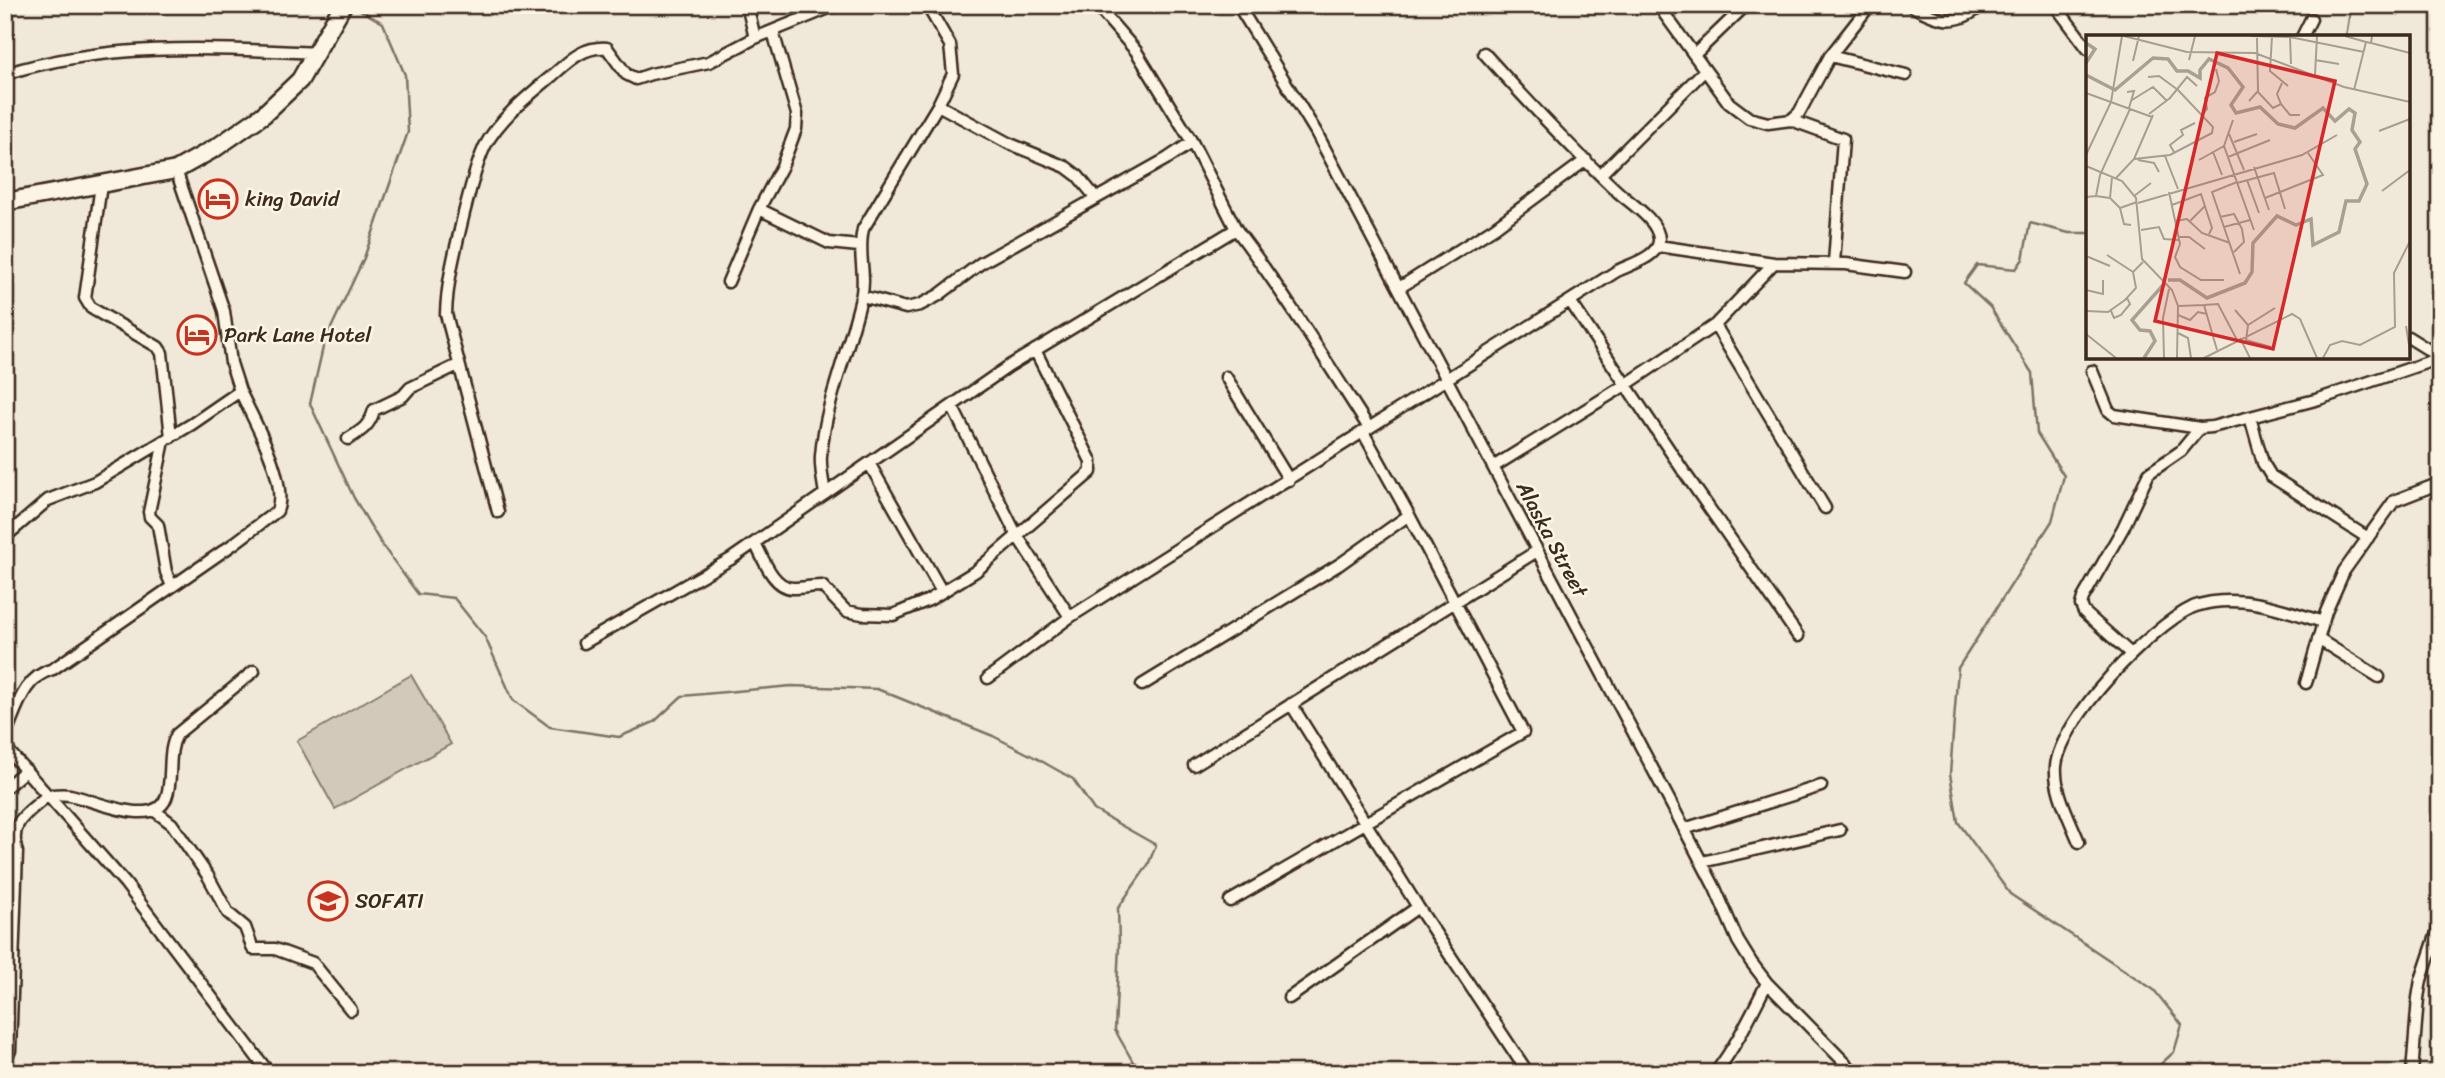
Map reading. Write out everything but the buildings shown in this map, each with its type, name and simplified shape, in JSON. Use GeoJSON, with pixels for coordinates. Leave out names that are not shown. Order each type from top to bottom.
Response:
{"type":"FeatureCollection","features":[{"type":"Feature","properties":{"kind":"highway"},"geometry":{"type":"LineString","coordinates":[[5,202],[176,170],[217,147],[263,115],[300,80],[341,11]]}},
{"type":"Feature","properties":{"kind":"street"},"geometry":{"type":"LineString","coordinates":[[747,5],[755,38]]}},
{"type":"Feature","properties":{"kind":"street"},"geometry":{"type":"LineString","coordinates":[[498,512],[446,314],[454,253],[473,177],[486,144],[519,102],[579,53],[596,47],[607,48],[626,74],[636,79],[709,62],[755,38],[836,5]]}},
{"type":"Feature","properties":{"kind":"street"},"geometry":{"type":"LineString","coordinates":[[825,494],[820,458],[824,432],[862,296],[864,270],[859,246],[863,229],[938,105],[953,74],[950,45],[927,5]]}},
{"type":"Feature","properties":{"kind":"street"},"geometry":{"type":"LineString","coordinates":[[1096,5],[1136,51],[1192,142],[1236,229],[1268,271],[1331,366],[1523,732],[1230,901]]}},
{"type":"Feature","properties":{"kind":"street","name":"Alaska Street"},"geometry":{"type":"LineString","coordinates":[[1238,5],[1316,132],[1702,862],[1738,942],[1767,983],[1855,1073]]}},
{"type":"Feature","properties":{"kind":"street"},"geometry":{"type":"LineString","coordinates":[[1658,5],[1730,103],[1749,118],[1768,122],[1791,120],[1843,139],[1834,263]]}},
{"type":"Feature","properties":{"kind":"street"},"geometry":{"type":"LineString","coordinates":[[1695,54],[1746,5]]}},
{"type":"Feature","properties":{"kind":"street"},"geometry":{"type":"LineString","coordinates":[[1791,120],[1799,113],[1830,55],[1870,5]]}},
{"type":"Feature","properties":{"kind":"street"},"geometry":{"type":"LineString","coordinates":[[1910,5],[1933,18],[1946,20],[1973,13],[1982,5]]}},
{"type":"Feature","properties":{"kind":"street"},"geometry":{"type":"LineString","coordinates":[[2055,5],[2086,46]]}},
{"type":"Feature","properties":{"kind":"street"},"geometry":{"type":"LineString","coordinates":[[2303,35],[2311,19]]}},
{"type":"Feature","properties":{"kind":"street"},"geometry":{"type":"LineString","coordinates":[[728,282],[759,209],[782,166],[796,129],[797,114],[773,32]]}},
{"type":"Feature","properties":{"kind":"street"},"geometry":{"type":"LineString","coordinates":[[5,74],[43,62],[140,49],[317,53]]}},
{"type":"Feature","properties":{"kind":"street"},"geometry":{"type":"LineString","coordinates":[[988,678],[1070,617],[1617,271],[1654,253],[1659,238],[1650,221],[1600,175],[1484,53]]}},
{"type":"Feature","properties":{"kind":"street"},"geometry":{"type":"LineString","coordinates":[[1830,55],[1906,75]]}},
{"type":"Feature","properties":{"kind":"street"},"geometry":{"type":"LineString","coordinates":[[1600,175],[1705,70]]}},
{"type":"Feature","properties":{"kind":"street"},"geometry":{"type":"LineString","coordinates":[[938,105],[1008,143],[1066,167],[1078,176],[1097,198]]}},
{"type":"Feature","properties":{"kind":"street"},"geometry":{"type":"LineString","coordinates":[[862,296],[906,308],[920,305],[939,295],[981,263],[1192,142]]}},
{"type":"Feature","properties":{"kind":"street"},"geometry":{"type":"LineString","coordinates":[[1399,288],[1494,228],[1586,160]]}},
{"type":"Feature","properties":{"kind":"street"},"geometry":{"type":"LineString","coordinates":[[5,735],[26,687],[34,677],[54,669],[172,586],[278,510],[281,503],[277,480],[266,448],[240,391],[231,363],[224,311],[176,170]]}},
{"type":"Feature","properties":{"kind":"street"},"geometry":{"type":"LineString","coordinates":[[101,185],[85,298],[91,308],[158,347],[162,354],[168,439],[149,512],[158,525],[166,572],[172,586]]}},
{"type":"Feature","properties":{"kind":"street"},"geometry":{"type":"LineString","coordinates":[[759,209],[829,243],[859,246]]}},
{"type":"Feature","properties":{"kind":"street"},"geometry":{"type":"LineString","coordinates":[[584,643],[755,543],[1035,350],[1236,229]]}},
{"type":"Feature","properties":{"kind":"street"},"geometry":{"type":"LineString","coordinates":[[1658,246],[1774,263],[1834,263],[1905,272]]}},
{"type":"Feature","properties":{"kind":"street"},"geometry":{"type":"LineString","coordinates":[[1493,467],[1627,384],[1715,325],[1774,263]]}},
{"type":"Feature","properties":{"kind":"street"},"geometry":{"type":"LineString","coordinates":[[1570,301],[1798,636]]}},
{"type":"Feature","properties":{"kind":"street"},"geometry":{"type":"LineString","coordinates":[[1715,325],[1825,508]]}},
{"type":"Feature","properties":{"kind":"street"},"geometry":{"type":"LineString","coordinates":[[2410,338],[2440,358]]}},
{"type":"Feature","properties":{"kind":"street"},"geometry":{"type":"LineString","coordinates":[[755,543],[771,572],[784,587],[792,589],[822,586],[846,611],[862,614],[894,615],[929,600],[976,571],[1091,472],[1092,466],[1035,350]]}},
{"type":"Feature","properties":{"kind":"street"},"geometry":{"type":"LineString","coordinates":[[2092,371],[2108,410],[2114,415],[2200,428],[2319,399],[2440,358]]}},
{"type":"Feature","properties":{"kind":"street"},"geometry":{"type":"LineString","coordinates":[[348,439],[365,429],[372,420],[374,410],[402,396],[410,388],[458,365]]}},
{"type":"Feature","properties":{"kind":"street"},"geometry":{"type":"LineString","coordinates":[[1226,377],[1289,480]]}},
{"type":"Feature","properties":{"kind":"street"},"geometry":{"type":"LineString","coordinates":[[5,537],[48,500],[96,482],[168,439],[240,391]]}},
{"type":"Feature","properties":{"kind":"street"},"geometry":{"type":"LineString","coordinates":[[952,406],[1016,534],[1070,617]]}},
{"type":"Feature","properties":{"kind":"street"},"geometry":{"type":"LineString","coordinates":[[2249,417],[2263,463],[2272,475],[2368,538]]}},
{"type":"Feature","properties":{"kind":"street"},"geometry":{"type":"LineString","coordinates":[[2130,653],[2084,611],[2082,598],[2123,528],[2149,473],[2181,451],[2200,428]]}},
{"type":"Feature","properties":{"kind":"street"},"geometry":{"type":"LineString","coordinates":[[869,463],[942,592]]}},
{"type":"Feature","properties":{"kind":"street"},"geometry":{"type":"LineString","coordinates":[[2306,683],[2323,622],[2344,571],[2395,501],[2440,483]]}},
{"type":"Feature","properties":{"kind":"street"},"geometry":{"type":"LineString","coordinates":[[1142,685],[1340,564],[1409,515]]}},
{"type":"Feature","properties":{"kind":"street"},"geometry":{"type":"LineString","coordinates":[[1194,765],[1537,551]]}},
{"type":"Feature","properties":{"kind":"street"},"geometry":{"type":"LineString","coordinates":[[2079,842],[2060,794],[2056,769],[2058,757],[2077,720],[2104,681],[2130,653],[2193,607],[2212,603],[2257,603],[2323,622]]}},
{"type":"Feature","properties":{"kind":"street"},"geometry":{"type":"LineString","coordinates":[[2318,639],[2379,677]]}},
{"type":"Feature","properties":{"kind":"street"},"geometry":{"type":"LineString","coordinates":[[5,833],[48,795],[68,795],[141,814],[155,811],[163,804],[167,795],[171,744],[177,734],[254,671]]}},
{"type":"Feature","properties":{"kind":"street"},"geometry":{"type":"LineString","coordinates":[[1291,704],[1418,907],[1528,1073]]}},
{"type":"Feature","properties":{"kind":"street"},"geometry":{"type":"LineString","coordinates":[[5,747],[125,883],[269,1073]]}},
{"type":"Feature","properties":{"kind":"street"},"geometry":{"type":"LineString","coordinates":[[5,788],[26,770]]}},
{"type":"Feature","properties":{"kind":"street"},"geometry":{"type":"LineString","coordinates":[[1684,829],[1821,786]]}},
{"type":"Feature","properties":{"kind":"street"},"geometry":{"type":"LineString","coordinates":[[155,811],[172,824],[208,876],[228,913],[246,927],[253,949],[275,949],[313,963],[351,1010]]}},
{"type":"Feature","properties":{"kind":"street"},"geometry":{"type":"LineString","coordinates":[[10,1051],[17,852],[13,833],[16,825]]}},
{"type":"Feature","properties":{"kind":"street"},"geometry":{"type":"LineString","coordinates":[[1702,862],[1840,830]]}},
{"type":"Feature","properties":{"kind":"street"},"geometry":{"type":"LineString","coordinates":[[1289,998],[1418,907]]}},
{"type":"Feature","properties":{"kind":"street"},"geometry":{"type":"LineString","coordinates":[[2412,1073],[2418,998],[2440,924]]}},
{"type":"Feature","properties":{"kind":"street"},"geometry":{"type":"LineString","coordinates":[[1715,1073],[1743,1031],[1767,983]]}},
{"type":"Feature","properties":{"kind":"shaded area"},"geometry":{"type":"Polygon","coordinates":[[[411,675],[451,744],[335,809],[297,741],[411,675]]]}},
{"type":"Feature","properties":{"kind":"waterway"},"geometry":{"type":"LineString","coordinates":[[351,5],[383,23],[405,75],[408,132],[364,258],[324,343],[310,404],[354,498],[382,545],[418,594],[454,598],[485,637],[513,700],[550,727],[619,737],[654,722],[682,696],[791,686],[877,689],[993,736],[1073,779],[1094,810],[1156,845],[1148,865],[1118,908],[1115,1030],[1133,1062],[1152,1073]]}},
{"type":"Feature","properties":{"kind":"waterway"},"geometry":{"type":"LineString","coordinates":[[2346,35],[2351,5]]}},
{"type":"Feature","properties":{"kind":"waterway"},"geometry":{"type":"LineString","coordinates":[[2086,233],[2069,233],[2030,223],[2023,259],[2016,269],[1977,265],[1964,283],[1990,307],[2032,373],[2037,433],[2064,476],[2052,521],[1958,668],[1950,774],[1958,822],[2010,894],[2154,990],[2182,1025],[2174,1052],[2151,1073]]}},
{"type":"Feature","properties":{"kind":"place","name":"king David"},"geometry":{"type":"Point","coordinates":[218,199]}},
{"type":"Feature","properties":{"kind":"place","name":"Park Lane Hotel"},"geometry":{"type":"Point","coordinates":[197,335]}},
{"type":"Feature","properties":{"kind":"place","name":"SOFATI"},"geometry":{"type":"Point","coordinates":[328,901]}}]}
